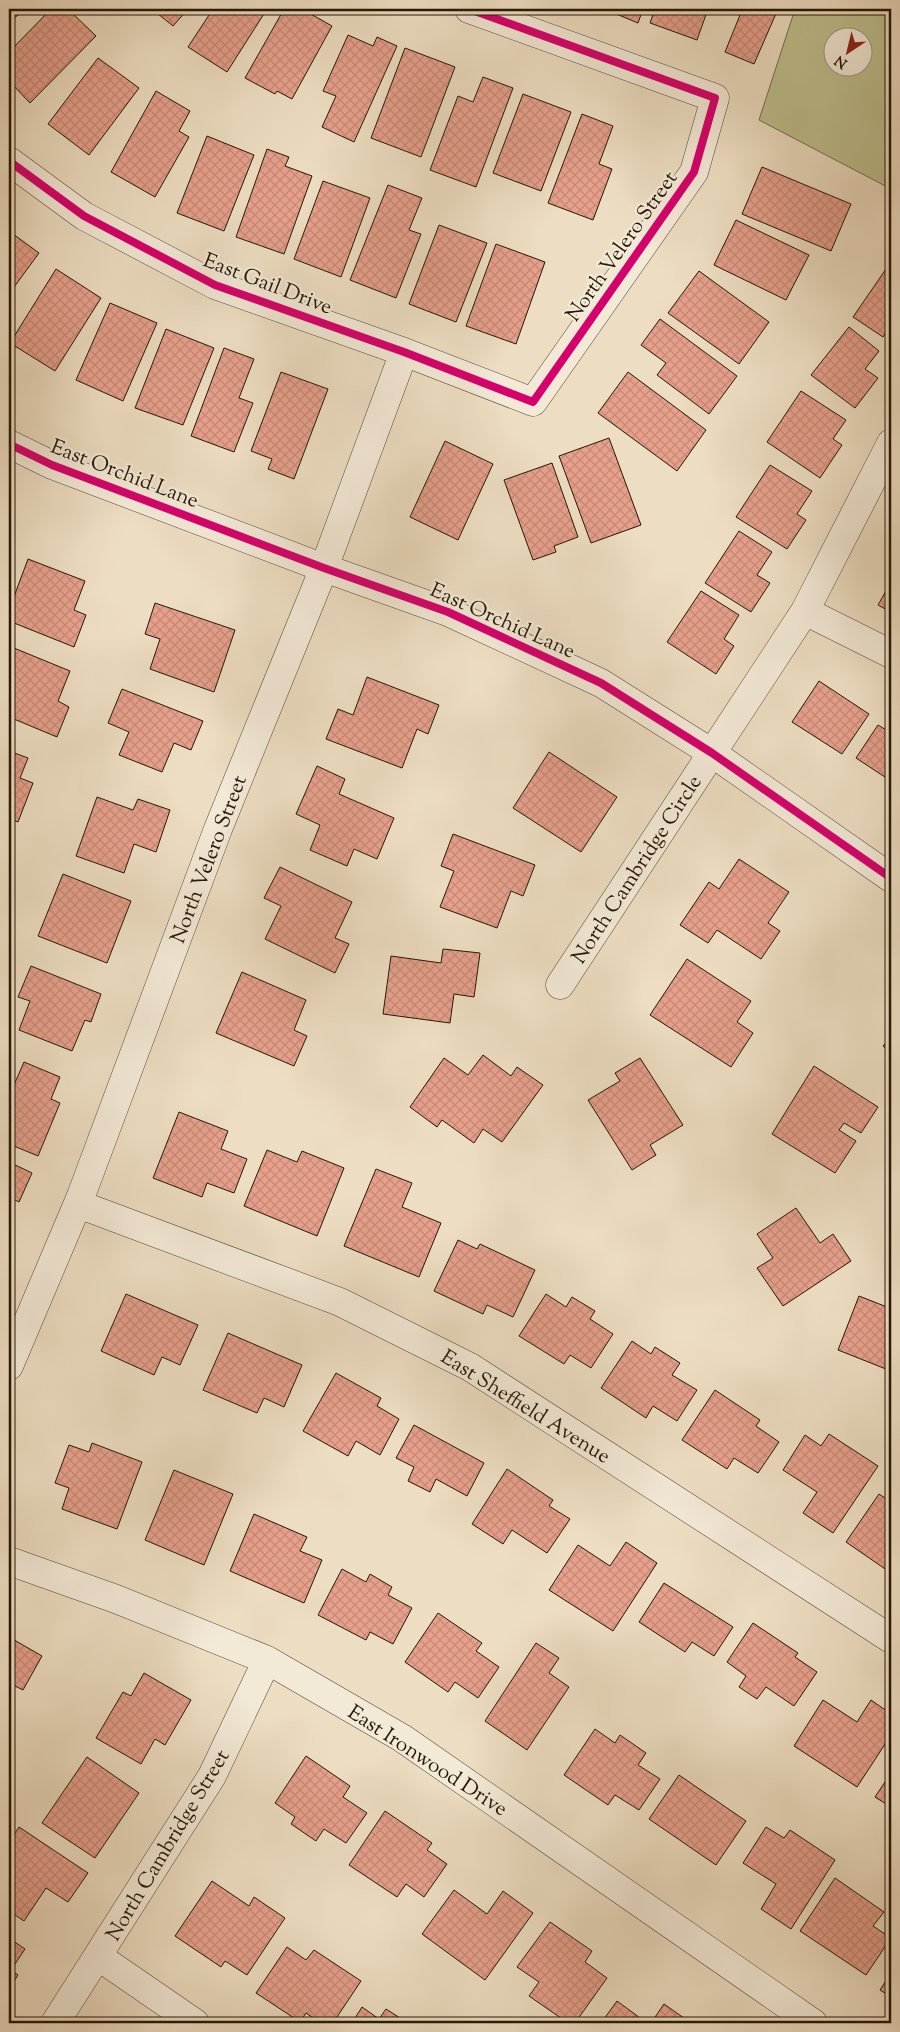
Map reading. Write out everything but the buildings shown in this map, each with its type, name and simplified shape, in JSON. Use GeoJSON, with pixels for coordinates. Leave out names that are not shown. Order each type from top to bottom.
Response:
{"type":"FeatureCollection","features":[{"type":"Feature","properties":{"kind":"street","name":"North Velero Street"},"geometry":{"type":"LineString","coordinates":[[469,9],[715,98],[694,172],[533,402]]}},
{"type":"Feature","properties":{"kind":"street","name":"East Gail Drive"},"geometry":{"type":"LineString","coordinates":[[9,161],[84,216],[215,285],[404,352],[533,402]]}},
{"type":"Feature","properties":{"kind":"street","name":"North Velero Street"},"geometry":{"type":"LineString","coordinates":[[9,1366],[78,1204],[218,829],[324,568],[404,352]]}},
{"type":"Feature","properties":{"kind":"street"},"geometry":{"type":"LineString","coordinates":[[712,752],[805,611],[891,443]]}},
{"type":"Feature","properties":{"kind":"street","name":"East Orchid Lane"},"geometry":{"type":"LineString","coordinates":[[9,444],[52,466],[324,568],[448,612],[601,684],[712,752],[891,878]]}},
{"type":"Feature","properties":{"kind":"street"},"geometry":{"type":"LineString","coordinates":[[805,611],[891,654]]}},
{"type":"Feature","properties":{"kind":"street","name":"North Cambridge Circle"},"geometry":{"type":"LineString","coordinates":[[560,985],[712,752]]}},
{"type":"Feature","properties":{"kind":"street","name":"East Sheffield Avenue"},"geometry":{"type":"LineString","coordinates":[[78,1204],[340,1302],[470,1367],[891,1639]]}},
{"type":"Feature","properties":{"kind":"street","name":"East Ironwood Drive"},"geometry":{"type":"LineString","coordinates":[[9,1561],[116,1599],[267,1660],[402,1738],[813,2023]]}},
{"type":"Feature","properties":{"kind":"street","name":"North Cambridge Street"},"geometry":{"type":"LineString","coordinates":[[55,2023],[99,1957],[212,1776],[267,1660]]}},
{"type":"Feature","properties":{"kind":"street"},"geometry":{"type":"LineString","coordinates":[[99,1957],[195,2023]]}},
{"type":"Feature","properties":{"kind":"green space"},"geometry":{"type":"Polygon","coordinates":[[[795,9],[891,9],[891,189],[759,120],[795,9]]]}},
{"type":"Feature","properties":{"kind":"cycle path"},"geometry":{"type":"LineString","coordinates":[[9,161],[84,216],[215,285],[404,352],[533,402],[694,172],[715,98],[469,9]]}},
{"type":"Feature","properties":{"kind":"cycle path"},"geometry":{"type":"LineString","coordinates":[[9,444],[52,465],[324,568],[448,612],[601,683],[712,753],[891,878]]}}]}
